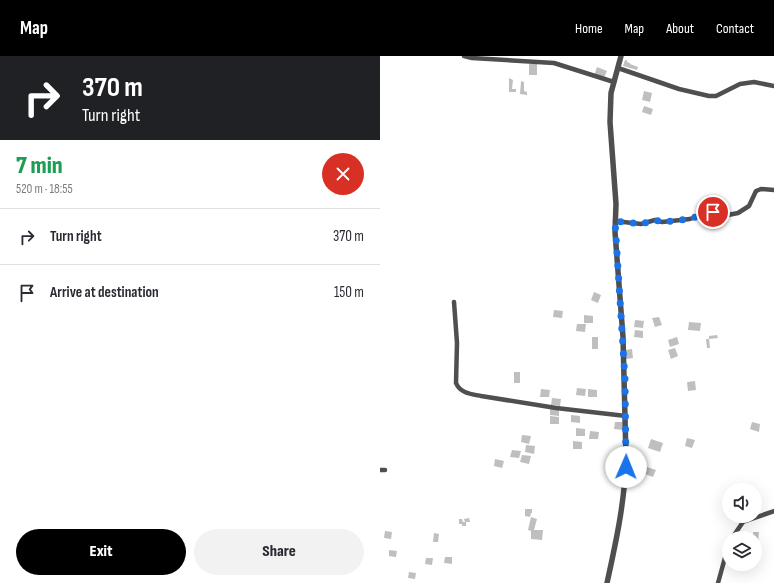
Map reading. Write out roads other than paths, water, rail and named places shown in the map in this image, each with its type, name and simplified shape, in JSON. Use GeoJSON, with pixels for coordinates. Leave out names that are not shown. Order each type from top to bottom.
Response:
{"type":"FeatureCollection","features":[{"type":"Feature","properties":{"kind":"street"},"geometry":{"type":"LineString","coordinates":[[464,56],[472,58],[554,63],[614,82]]}},
{"type":"Feature","properties":{"kind":"street"},"geometry":{"type":"LineString","coordinates":[[607,583],[620,519],[625,476],[626,416],[623,337],[615,221],[616,204],[610,115],[611,93],[621,56]]}},
{"type":"Feature","properties":{"kind":"street"},"geometry":{"type":"LineString","coordinates":[[618,68],[679,89],[708,96],[716,96],[740,84],[754,82],[774,86]]}},
{"type":"Feature","properties":{"kind":"street"},"geometry":{"type":"LineString","coordinates":[[615,221],[641,224],[655,220],[662,222],[690,219],[706,213],[728,215],[738,213],[749,206],[756,191],[761,189],[774,190]]}},
{"type":"Feature","properties":{"kind":"street"},"geometry":{"type":"LineString","coordinates":[[454,302],[457,343],[456,383],[458,388],[468,394],[556,408],[626,416]]}},
{"type":"Feature","properties":{"kind":"street"},"geometry":{"type":"LineString","coordinates":[[737,531],[743,522],[774,511]]}},
{"type":"Feature","properties":{"kind":"street"},"geometry":{"type":"LineString","coordinates":[[718,583],[722,568]]}}]}
